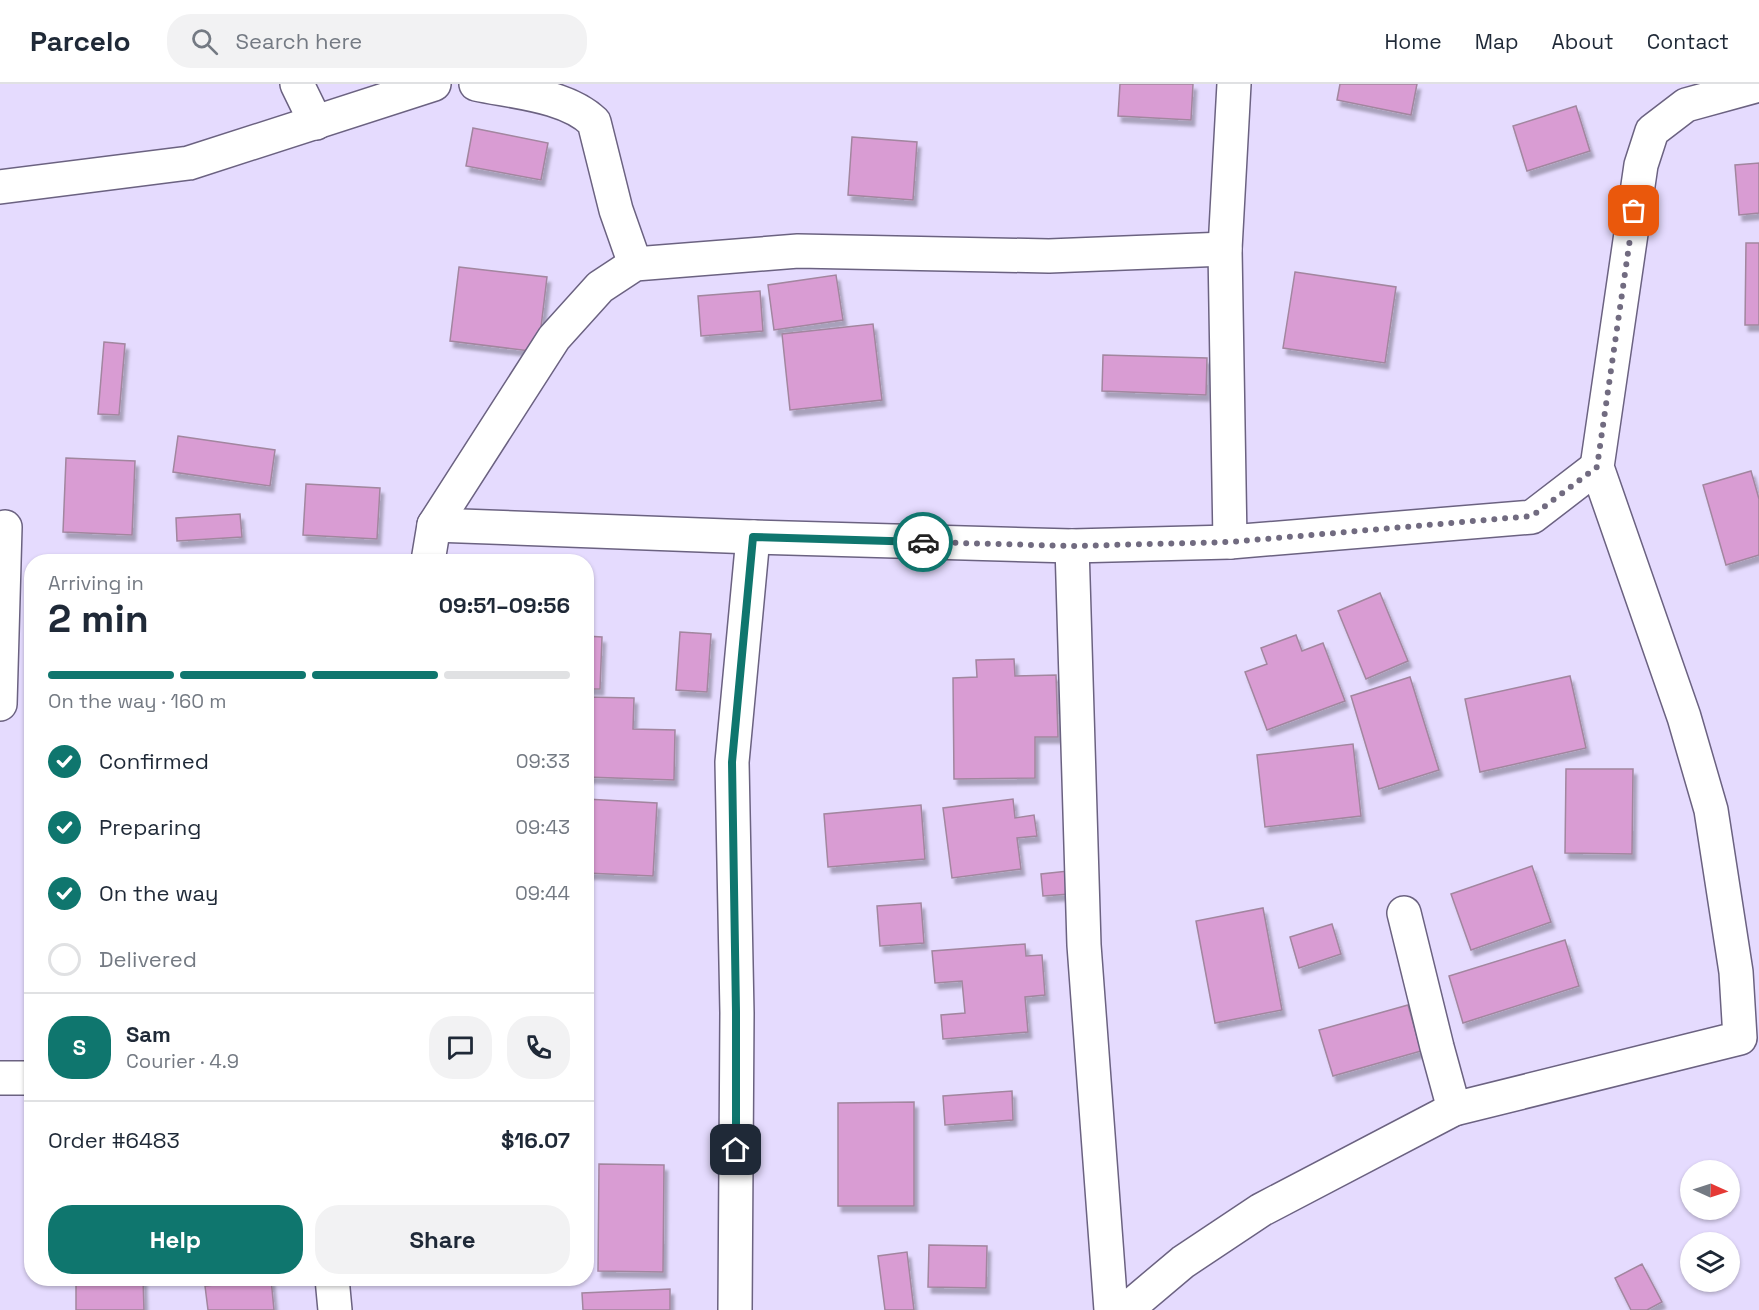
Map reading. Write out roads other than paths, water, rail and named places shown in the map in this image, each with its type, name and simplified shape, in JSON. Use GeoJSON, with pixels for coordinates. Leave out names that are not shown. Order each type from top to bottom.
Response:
{"type":"FeatureCollection","features":[{"type":"Feature","properties":{"kind":"street"},"geometry":{"type":"LineString","coordinates":[[297,84],[316,123]]}},
{"type":"Feature","properties":{"kind":"street"},"geometry":{"type":"LineString","coordinates":[[0,187],[189,163],[434,84]]}},
{"type":"Feature","properties":{"kind":"street"},"geometry":{"type":"LineString","coordinates":[[476,84],[560,102],[583,111],[594,122],[616,210],[635,264]]}},
{"type":"Feature","properties":{"kind":"street"},"geometry":{"type":"LineString","coordinates":[[1230,542],[1225,249],[1234,84]]}},
{"type":"Feature","properties":{"kind":"street"},"geometry":{"type":"LineString","coordinates":[[1126,1310],[1183,1262],[1261,1210],[1454,1109],[1750,1035],[1736,972],[1711,810],[1684,717],[1597,467],[1641,165],[1652,131],[1686,105],[1759,85]]}},
{"type":"Feature","properties":{"kind":"street"},"geometry":{"type":"LineString","coordinates":[[429,554],[434,525],[554,338],[600,287],[635,264],[798,251],[1049,256],[1225,249]]}},
{"type":"Feature","properties":{"kind":"street"},"geometry":{"type":"LineString","coordinates":[[434,525],[1072,546],[1230,542],[1532,516],[1597,467]]}},
{"type":"Feature","properties":{"kind":"street"},"geometry":{"type":"LineString","coordinates":[[0,704],[5,527]]}},
{"type":"Feature","properties":{"kind":"street"},"geometry":{"type":"LineString","coordinates":[[735,1310],[736,1012],[732,762],[753,537]]}},
{"type":"Feature","properties":{"kind":"street"},"geometry":{"type":"LineString","coordinates":[[1072,546],[1084,945],[1112,1310]]}},
{"type":"Feature","properties":{"kind":"street"},"geometry":{"type":"LineString","coordinates":[[1404,913],[1454,1109]]}},
{"type":"Feature","properties":{"kind":"street"},"geometry":{"type":"LineString","coordinates":[[0,1078],[24,1078]]}},
{"type":"Feature","properties":{"kind":"street"},"geometry":{"type":"LineString","coordinates":[[333,1286],[335,1310]]}}]}
